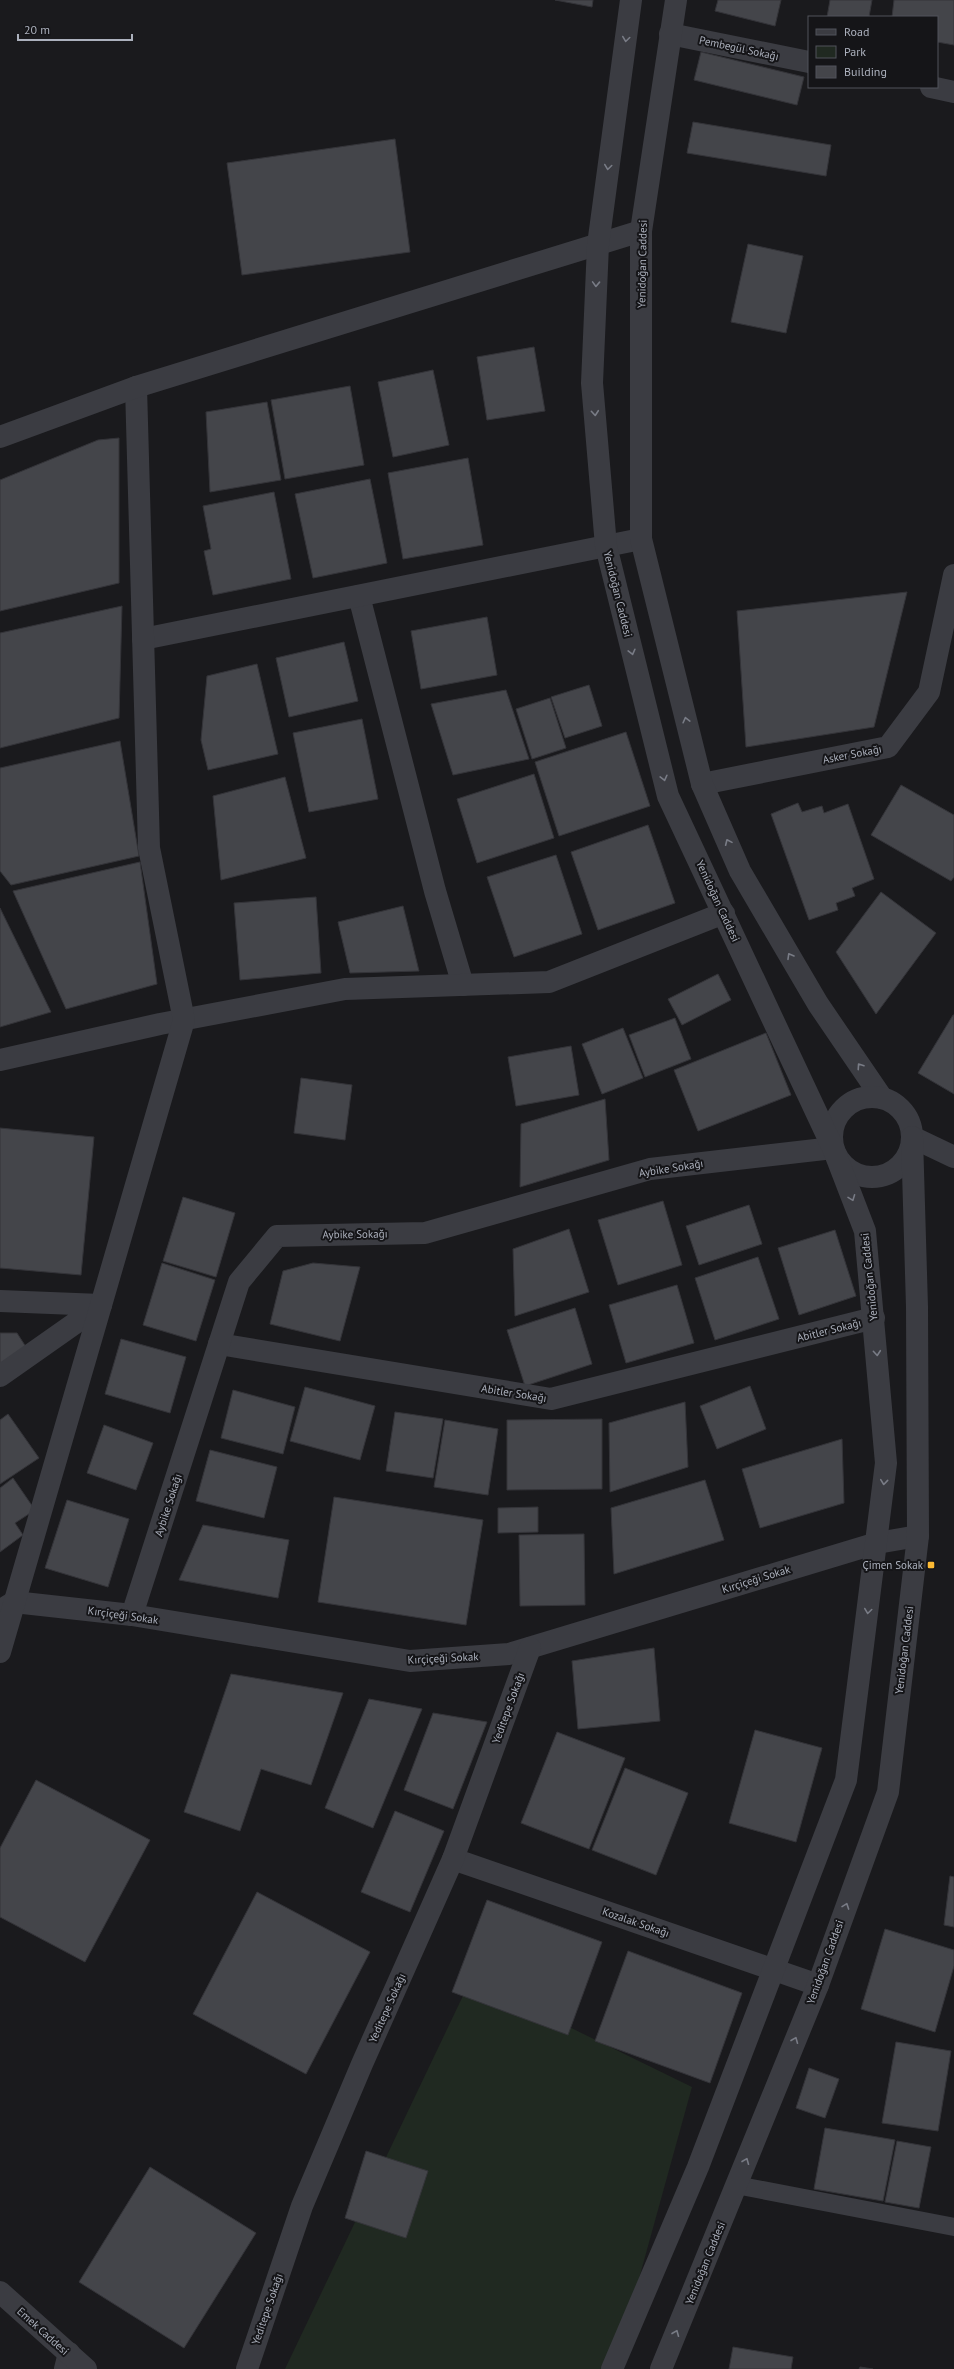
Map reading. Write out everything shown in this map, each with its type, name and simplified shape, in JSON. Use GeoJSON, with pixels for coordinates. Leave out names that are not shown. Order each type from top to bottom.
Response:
{"type":"FeatureCollection","features":[{"type":"Feature","properties":{"kind":"street","name":"Yenidoğan Caddesi"},"geometry":{"type":"LineString","coordinates":[[612,2369],[698,2167],[846,1780],[886,1463],[865,1231],[833,1148],[668,796],[606,546],[592,383],[598,245],[631,0]]}},
{"type":"Feature","properties":{"kind":"street","name":"Yenidoğan Caddesi"},"geometry":{"type":"LineString","coordinates":[[676,0],[641,231],[641,539],[702,784],[740,871],[818,1004],[882,1098]]}},
{"type":"Feature","properties":{"kind":"street","name":"Pembegül Sokağı"},"geometry":{"type":"LineString","coordinates":[[670,34],[808,62]]}},
{"type":"Feature","properties":{"kind":"street"},"geometry":{"type":"LineString","coordinates":[[936,88],[954,92]]}},
{"type":"Feature","properties":{"kind":"street"},"geometry":{"type":"LineString","coordinates":[[0,437],[136,387],[641,231]]}},
{"type":"Feature","properties":{"kind":"street"},"geometry":{"type":"LineString","coordinates":[[0,1652],[7,1606],[101,1304],[184,1020],[149,848],[136,387]]}},
{"type":"Feature","properties":{"kind":"street"},"geometry":{"type":"LineString","coordinates":[[143,639],[641,539]]}},
{"type":"Feature","properties":{"kind":"street","name":"Asker Sokağı"},"geometry":{"type":"LineString","coordinates":[[702,784],[888,747],[929,692],[954,575]]}},
{"type":"Feature","properties":{"kind":"street"},"geometry":{"type":"LineString","coordinates":[[359,596],[435,891],[462,985]]}},
{"type":"Feature","properties":{"kind":"street"},"geometry":{"type":"LineString","coordinates":[[0,1060],[184,1020],[345,989],[549,982],[724,913]]}},
{"type":"Feature","properties":{"kind":"street"},"geometry":{"type":"LineString","coordinates":[[861,1098],[882,1098],[894,1103],[904,1112],[910,1124],[912,1137],[910,1150],[904,1161],[895,1170],[884,1175],[871,1177],[858,1175],[847,1169],[838,1160],[833,1148],[833,1127],[843,1109],[861,1098]]}},
{"type":"Feature","properties":{"kind":"street","name":"Yenidoğan Caddesi"},"geometry":{"type":"LineString","coordinates":[[662,2369],[818,1985],[888,1792],[918,1536],[917,1307],[912,1137]]}},
{"type":"Feature","properties":{"kind":"street"},"geometry":{"type":"LineString","coordinates":[[912,1137],[954,1158]]}},
{"type":"Feature","properties":{"kind":"street","name":"Aybike Sokağı"},"geometry":{"type":"LineString","coordinates":[[132,1615],[239,1282],[277,1236],[425,1233],[650,1169],[833,1148]]}},
{"type":"Feature","properties":{"kind":"street"},"geometry":{"type":"LineString","coordinates":[[0,1301],[101,1304]]}},
{"type":"Feature","properties":{"kind":"street"},"geometry":{"type":"LineString","coordinates":[[0,1376],[101,1304]]}},
{"type":"Feature","properties":{"kind":"street","name":"Abitler Sokağı"},"geometry":{"type":"LineString","coordinates":[[219,1344],[551,1399],[874,1318]]}},
{"type":"Feature","properties":{"kind":"street"},"geometry":{"type":"LineString","coordinates":[[877,1543],[918,1536]]}},
{"type":"Feature","properties":{"kind":"street","name":"Kırçiçeği Sokak"},"geometry":{"type":"LineString","coordinates":[[7,1606],[132,1615],[410,1661],[509,1654],[877,1543]]}},
{"type":"Feature","properties":{"kind":"street","name":"Yeditepe Sokağı"},"geometry":{"type":"LineString","coordinates":[[247,2369],[305,2199],[362,2064],[453,1859],[530,1648]]}},
{"type":"Feature","properties":{"kind":"street","name":"Kozalak Sokağı"},"geometry":{"type":"LineString","coordinates":[[453,1859],[818,1985]]}},
{"type":"Feature","properties":{"kind":"street","name":"Emek Caddesi"},"geometry":{"type":"LineString","coordinates":[[0,2292],[67,2361],[86,2369]]}},
{"type":"Feature","properties":{"kind":"lane"},"geometry":{"type":"LineString","coordinates":[[736,2185],[954,2227]]}},
{"type":"Feature","properties":{"kind":"green space"},"geometry":{"type":"Polygon","coordinates":[[[471,1979],[692,2087],[614,2369],[285,2369],[471,1979]]]}},
{"type":"Feature","properties":{"kind":"building"},"geometry":{"type":"Polygon","coordinates":[[[555,0],[593,0],[592,7],[555,0]]]}},
{"type":"Feature","properties":{"kind":"building"},"geometry":{"type":"Polygon","coordinates":[[[718,0],[781,0],[775,26],[715,11],[718,0]]]}},
{"type":"Feature","properties":{"kind":"building"},"geometry":{"type":"Polygon","coordinates":[[[830,0],[872,0],[869,16],[827,16],[830,0]]]}},
{"type":"Feature","properties":{"kind":"building"},"geometry":{"type":"Polygon","coordinates":[[[894,0],[954,0],[954,45],[938,42],[938,16],[892,16],[894,0]]]}},
{"type":"Feature","properties":{"kind":"building"},"geometry":{"type":"Polygon","coordinates":[[[701,52],[804,77],[797,105],[694,80],[701,52]]]}},
{"type":"Feature","properties":{"kind":"building"},"geometry":{"type":"Polygon","coordinates":[[[693,122],[831,145],[826,176],[687,153],[693,122]]]}},
{"type":"Feature","properties":{"kind":"building"},"geometry":{"type":"Polygon","coordinates":[[[395,139],[410,252],[242,275],[227,163],[395,139]]]}},
{"type":"Feature","properties":{"kind":"building"},"geometry":{"type":"Polygon","coordinates":[[[748,244],[803,256],[786,333],[731,322],[748,244]]]}},
{"type":"Feature","properties":{"kind":"building"},"geometry":{"type":"Polygon","coordinates":[[[534,347],[545,411],[487,420],[477,357],[534,347]]]}},
{"type":"Feature","properties":{"kind":"building"},"geometry":{"type":"Polygon","coordinates":[[[433,370],[449,445],[393,457],[378,382],[433,370]]]}},
{"type":"Feature","properties":{"kind":"building"},"geometry":{"type":"Polygon","coordinates":[[[350,386],[364,465],[285,479],[271,400],[350,386]]]}},
{"type":"Feature","properties":{"kind":"building"},"geometry":{"type":"Polygon","coordinates":[[[267,402],[281,480],[210,492],[206,412],[267,402]]]}},
{"type":"Feature","properties":{"kind":"building"},"geometry":{"type":"Polygon","coordinates":[[[119,438],[119,583],[0,611],[0,480],[98,440],[119,438]]]}},
{"type":"Feature","properties":{"kind":"building"},"geometry":{"type":"Polygon","coordinates":[[[468,458],[483,545],[403,559],[388,473],[468,458]]]}},
{"type":"Feature","properties":{"kind":"building"},"geometry":{"type":"Polygon","coordinates":[[[370,479],[387,563],[313,578],[295,494],[370,479]]]}},
{"type":"Feature","properties":{"kind":"building"},"geometry":{"type":"Polygon","coordinates":[[[274,492],[291,579],[213,595],[204,551],[211,549],[203,506],[274,492]]]}},
{"type":"Feature","properties":{"kind":"building"},"geometry":{"type":"Polygon","coordinates":[[[907,592],[874,727],[746,747],[737,611],[907,592]]]}},
{"type":"Feature","properties":{"kind":"building"},"geometry":{"type":"Polygon","coordinates":[[[122,606],[119,718],[0,748],[0,633],[122,606]]]}},
{"type":"Feature","properties":{"kind":"building"},"geometry":{"type":"Polygon","coordinates":[[[487,617],[497,675],[421,689],[411,631],[487,617]]]}},
{"type":"Feature","properties":{"kind":"building"},"geometry":{"type":"Polygon","coordinates":[[[344,642],[358,701],[289,717],[276,658],[344,642]]]}},
{"type":"Feature","properties":{"kind":"building"},"geometry":{"type":"Polygon","coordinates":[[[257,664],[278,754],[208,770],[201,740],[207,676],[257,664]]]}},
{"type":"Feature","properties":{"kind":"building"},"geometry":{"type":"Polygon","coordinates":[[[589,685],[602,726],[565,738],[551,697],[589,685]]]}},
{"type":"Feature","properties":{"kind":"building"},"geometry":{"type":"Polygon","coordinates":[[[506,690],[529,759],[453,775],[431,704],[506,690]]]}},
{"type":"Feature","properties":{"kind":"building"},"geometry":{"type":"Polygon","coordinates":[[[550,698],[566,748],[532,759],[516,709],[550,698]]]}},
{"type":"Feature","properties":{"kind":"building"},"geometry":{"type":"Polygon","coordinates":[[[362,719],[378,799],[309,812],[293,733],[362,719]]]}},
{"type":"Feature","properties":{"kind":"building"},"geometry":{"type":"Polygon","coordinates":[[[626,732],[650,806],[559,836],[535,762],[626,732]]]}},
{"type":"Feature","properties":{"kind":"building"},"geometry":{"type":"Polygon","coordinates":[[[120,741],[139,856],[11,885],[0,871],[0,768],[120,741]]]}},
{"type":"Feature","properties":{"kind":"building"},"geometry":{"type":"Polygon","coordinates":[[[534,774],[554,838],[477,863],[457,799],[534,774]]]}},
{"type":"Feature","properties":{"kind":"building"},"geometry":{"type":"Polygon","coordinates":[[[285,777],[306,858],[221,880],[213,796],[285,777]]]}},
{"type":"Feature","properties":{"kind":"building"},"geometry":{"type":"Polygon","coordinates":[[[901,785],[954,815],[954,877],[951,881],[871,835],[901,785]]]}},
{"type":"Feature","properties":{"kind":"building"},"geometry":{"type":"Polygon","coordinates":[[[798,803],[802,812],[822,806],[824,813],[848,804],[874,879],[852,888],[855,896],[836,903],[838,910],[809,920],[771,814],[798,803]]]}},
{"type":"Feature","properties":{"kind":"building"},"geometry":{"type":"Polygon","coordinates":[[[648,825],[675,903],[598,930],[571,852],[648,825]]]}},
{"type":"Feature","properties":{"kind":"building"},"geometry":{"type":"Polygon","coordinates":[[[556,855],[582,934],[514,957],[487,877],[556,855]]]}},
{"type":"Feature","properties":{"kind":"building"},"geometry":{"type":"Polygon","coordinates":[[[140,862],[157,984],[66,1009],[13,891],[140,862]]]}},
{"type":"Feature","properties":{"kind":"building"},"geometry":{"type":"Polygon","coordinates":[[[881,892],[936,933],[876,1014],[836,952],[881,892]]]}},
{"type":"Feature","properties":{"kind":"building"},"geometry":{"type":"Polygon","coordinates":[[[316,897],[321,973],[240,980],[234,903],[316,897]]]}},
{"type":"Feature","properties":{"kind":"building"},"geometry":{"type":"Polygon","coordinates":[[[403,906],[419,971],[350,973],[338,922],[403,906]]]}},
{"type":"Feature","properties":{"kind":"building"},"geometry":{"type":"Polygon","coordinates":[[[0,908],[51,1012],[0,1027],[0,908]]]}},
{"type":"Feature","properties":{"kind":"building"},"geometry":{"type":"Polygon","coordinates":[[[718,974],[731,1000],[682,1025],[668,999],[718,974]]]}},
{"type":"Feature","properties":{"kind":"building"},"geometry":{"type":"Polygon","coordinates":[[[954,1015],[954,1094],[918,1073],[954,1015]]]}},
{"type":"Feature","properties":{"kind":"building"},"geometry":{"type":"Polygon","coordinates":[[[675,1018],[691,1059],[645,1077],[629,1035],[675,1018]]]}},
{"type":"Feature","properties":{"kind":"building"},"geometry":{"type":"Polygon","coordinates":[[[623,1028],[643,1078],[602,1094],[582,1044],[623,1028]]]}},
{"type":"Feature","properties":{"kind":"building"},"geometry":{"type":"Polygon","coordinates":[[[766,1033],[791,1095],[698,1131],[674,1070],[766,1033]]]}},
{"type":"Feature","properties":{"kind":"building"},"geometry":{"type":"Polygon","coordinates":[[[571,1046],[579,1095],[516,1106],[508,1057],[571,1046]]]}},
{"type":"Feature","properties":{"kind":"building"},"geometry":{"type":"Polygon","coordinates":[[[301,1078],[352,1085],[345,1140],[294,1133],[301,1078]]]}},
{"type":"Feature","properties":{"kind":"building"},"geometry":{"type":"Polygon","coordinates":[[[605,1099],[609,1160],[520,1187],[521,1124],[605,1099]]]}},
{"type":"Feature","properties":{"kind":"building"},"geometry":{"type":"Polygon","coordinates":[[[0,1128],[94,1137],[81,1275],[0,1268],[0,1128]]]}},
{"type":"Feature","properties":{"kind":"building"},"geometry":{"type":"Polygon","coordinates":[[[183,1197],[235,1213],[216,1277],[163,1261],[183,1197]]]}},
{"type":"Feature","properties":{"kind":"building"},"geometry":{"type":"Polygon","coordinates":[[[663,1201],[682,1265],[618,1285],[598,1220],[663,1201]]]}},
{"type":"Feature","properties":{"kind":"building"},"geometry":{"type":"Polygon","coordinates":[[[749,1205],[762,1244],[699,1265],[686,1226],[749,1205]]]}},
{"type":"Feature","properties":{"kind":"building"},"geometry":{"type":"Polygon","coordinates":[[[569,1229],[589,1292],[515,1316],[513,1249],[569,1229]]]}},
{"type":"Feature","properties":{"kind":"building"},"geometry":{"type":"Polygon","coordinates":[[[835,1230],[856,1296],[799,1315],[778,1248],[835,1230]]]}},
{"type":"Feature","properties":{"kind":"building"},"geometry":{"type":"Polygon","coordinates":[[[758,1257],[779,1319],[715,1340],[695,1278],[758,1257]]]}},
{"type":"Feature","properties":{"kind":"building"},"geometry":{"type":"Polygon","coordinates":[[[162,1263],[215,1280],[196,1341],[143,1325],[162,1263]]]}},
{"type":"Feature","properties":{"kind":"building"},"geometry":{"type":"Polygon","coordinates":[[[313,1263],[360,1267],[340,1341],[270,1324],[283,1271],[313,1263]]]}},
{"type":"Feature","properties":{"kind":"building"},"geometry":{"type":"Polygon","coordinates":[[[677,1285],[694,1343],[626,1363],[609,1305],[677,1285]]]}},
{"type":"Feature","properties":{"kind":"building"},"geometry":{"type":"Polygon","coordinates":[[[575,1308],[592,1364],[525,1386],[507,1330],[575,1308]]]}},
{"type":"Feature","properties":{"kind":"building"},"geometry":{"type":"Polygon","coordinates":[[[0,1333],[17,1333],[26,1347],[0,1364],[0,1333]]]}},
{"type":"Feature","properties":{"kind":"building"},"geometry":{"type":"Polygon","coordinates":[[[121,1339],[186,1357],[170,1413],[105,1394],[121,1339]]]}},
{"type":"Feature","properties":{"kind":"building"},"geometry":{"type":"Polygon","coordinates":[[[750,1386],[766,1429],[717,1449],[700,1406],[750,1386]]]}},
{"type":"Feature","properties":{"kind":"building"},"geometry":{"type":"Polygon","coordinates":[[[305,1387],[375,1406],[360,1460],[290,1441],[305,1387]]]}},
{"type":"Feature","properties":{"kind":"building"},"geometry":{"type":"Polygon","coordinates":[[[233,1390],[295,1407],[283,1454],[221,1438],[233,1390]]]}},
{"type":"Feature","properties":{"kind":"building"},"geometry":{"type":"Polygon","coordinates":[[[685,1402],[688,1467],[610,1492],[609,1423],[685,1402]]]}},
{"type":"Feature","properties":{"kind":"building"},"geometry":{"type":"Polygon","coordinates":[[[395,1412],[443,1419],[433,1478],[386,1471],[395,1412]]]}},
{"type":"Feature","properties":{"kind":"building"},"geometry":{"type":"Polygon","coordinates":[[[8,1414],[39,1458],[0,1484],[0,1420],[8,1414]]]}},
{"type":"Feature","properties":{"kind":"building"},"geometry":{"type":"Polygon","coordinates":[[[602,1419],[602,1489],[507,1490],[507,1420],[602,1419]]]}},
{"type":"Feature","properties":{"kind":"building"},"geometry":{"type":"Polygon","coordinates":[[[445,1420],[498,1429],[488,1495],[434,1487],[445,1420]]]}},
{"type":"Feature","properties":{"kind":"building"},"geometry":{"type":"Polygon","coordinates":[[[104,1425],[153,1443],[136,1490],[87,1473],[104,1425]]]}},
{"type":"Feature","properties":{"kind":"building"},"geometry":{"type":"Polygon","coordinates":[[[842,1439],[844,1503],[760,1528],[742,1469],[842,1439]]]}},
{"type":"Feature","properties":{"kind":"building"},"geometry":{"type":"Polygon","coordinates":[[[210,1450],[277,1467],[264,1518],[196,1501],[210,1450]]]}},
{"type":"Feature","properties":{"kind":"building"},"geometry":{"type":"Polygon","coordinates":[[[13,1478],[35,1510],[15,1523],[23,1535],[0,1552],[0,1488],[13,1478]]]}},
{"type":"Feature","properties":{"kind":"building"},"geometry":{"type":"Polygon","coordinates":[[[705,1480],[724,1540],[614,1574],[611,1508],[705,1480]]]}},
{"type":"Feature","properties":{"kind":"building"},"geometry":{"type":"Polygon","coordinates":[[[334,1497],[483,1520],[466,1625],[318,1602],[334,1497]]]}},
{"type":"Feature","properties":{"kind":"building"},"geometry":{"type":"Polygon","coordinates":[[[67,1500],[129,1519],[108,1587],[45,1568],[67,1500]]]}},
{"type":"Feature","properties":{"kind":"building"},"geometry":{"type":"Polygon","coordinates":[[[538,1507],[538,1532],[498,1533],[498,1508],[538,1507]]]}},
{"type":"Feature","properties":{"kind":"building"},"geometry":{"type":"Polygon","coordinates":[[[203,1525],[289,1540],[278,1598],[179,1580],[203,1525]]]}},
{"type":"Feature","properties":{"kind":"building"},"geometry":{"type":"Polygon","coordinates":[[[584,1534],[585,1605],[520,1606],[519,1535],[584,1534]]]}},
{"type":"Feature","properties":{"kind":"building"},"geometry":{"type":"Polygon","coordinates":[[[654,1648],[660,1721],[578,1729],[572,1661],[654,1648]]]}},
{"type":"Feature","properties":{"kind":"building"},"geometry":{"type":"Polygon","coordinates":[[[231,1674],[343,1693],[311,1785],[261,1769],[240,1831],[184,1812],[231,1674]]]}},
{"type":"Feature","properties":{"kind":"building"},"geometry":{"type":"Polygon","coordinates":[[[369,1699],[422,1709],[373,1828],[325,1808],[369,1699]]]}},
{"type":"Feature","properties":{"kind":"building"},"geometry":{"type":"Polygon","coordinates":[[[433,1713],[487,1722],[453,1809],[404,1790],[433,1713]]]}},
{"type":"Feature","properties":{"kind":"building"},"geometry":{"type":"Polygon","coordinates":[[[755,1730],[822,1748],[796,1842],[729,1823],[755,1730]]]}},
{"type":"Feature","properties":{"kind":"building"},"geometry":{"type":"Polygon","coordinates":[[[557,1732],[625,1758],[589,1849],[521,1823],[557,1732]]]}},
{"type":"Feature","properties":{"kind":"building"},"geometry":{"type":"Polygon","coordinates":[[[625,1768],[688,1793],[656,1875],[592,1850],[625,1768]]]}},
{"type":"Feature","properties":{"kind":"building"},"geometry":{"type":"Polygon","coordinates":[[[36,1780],[150,1840],[85,1962],[0,1917],[0,1848],[36,1780]]]}},
{"type":"Feature","properties":{"kind":"building"},"geometry":{"type":"Polygon","coordinates":[[[395,1811],[444,1831],[410,1912],[361,1892],[395,1811]]]}},
{"type":"Feature","properties":{"kind":"building"},"geometry":{"type":"Polygon","coordinates":[[[950,1876],[954,1877],[954,1927],[944,1925],[950,1876]]]}},
{"type":"Feature","properties":{"kind":"building"},"geometry":{"type":"Polygon","coordinates":[[[257,1892],[370,1952],[306,2074],[193,2014],[257,1892]]]}},
{"type":"Feature","properties":{"kind":"building"},"geometry":{"type":"Polygon","coordinates":[[[487,1900],[602,1942],[568,2035],[452,1992],[487,1900]]]}},
{"type":"Feature","properties":{"kind":"building"},"geometry":{"type":"Polygon","coordinates":[[[885,1929],[954,1950],[954,1966],[935,2032],[861,2009],[885,1929]]]}},
{"type":"Feature","properties":{"kind":"building"},"geometry":{"type":"Polygon","coordinates":[[[628,1951],[742,1993],[710,2083],[595,2041],[628,1951]]]}},
{"type":"Feature","properties":{"kind":"building"},"geometry":{"type":"Polygon","coordinates":[[[896,2042],[951,2051],[938,2131],[882,2123],[896,2042]]]}},
{"type":"Feature","properties":{"kind":"building"},"geometry":{"type":"Polygon","coordinates":[[[809,2068],[839,2079],[825,2118],[796,2108],[809,2068]]]}},
{"type":"Feature","properties":{"kind":"building"},"geometry":{"type":"Polygon","coordinates":[[[825,2128],[895,2140],[883,2201],[814,2189],[825,2128]]]}},
{"type":"Feature","properties":{"kind":"building"},"geometry":{"type":"Polygon","coordinates":[[[897,2141],[931,2147],[919,2208],[885,2202],[897,2141]]]}},
{"type":"Feature","properties":{"kind":"building"},"geometry":{"type":"Polygon","coordinates":[[[366,2151],[428,2171],[406,2238],[345,2218],[366,2151]]]}},
{"type":"Feature","properties":{"kind":"building"},"geometry":{"type":"Polygon","coordinates":[[[150,2167],[256,2233],[184,2348],[79,2282],[150,2167]]]}},
{"type":"Feature","properties":{"kind":"building"},"geometry":{"type":"Polygon","coordinates":[[[733,2347],[793,2357],[791,2369],[729,2369],[733,2347]]]}},
{"type":"Feature","properties":{"kind":"building"},"geometry":{"type":"Polygon","coordinates":[[[860,2367],[873,2369],[859,2369],[860,2367]]]}},
{"type":"Feature","properties":{"kind":"place","name":"Çimen Sokak"},"geometry":{"type":"Point","coordinates":[931,1565]}}]}
